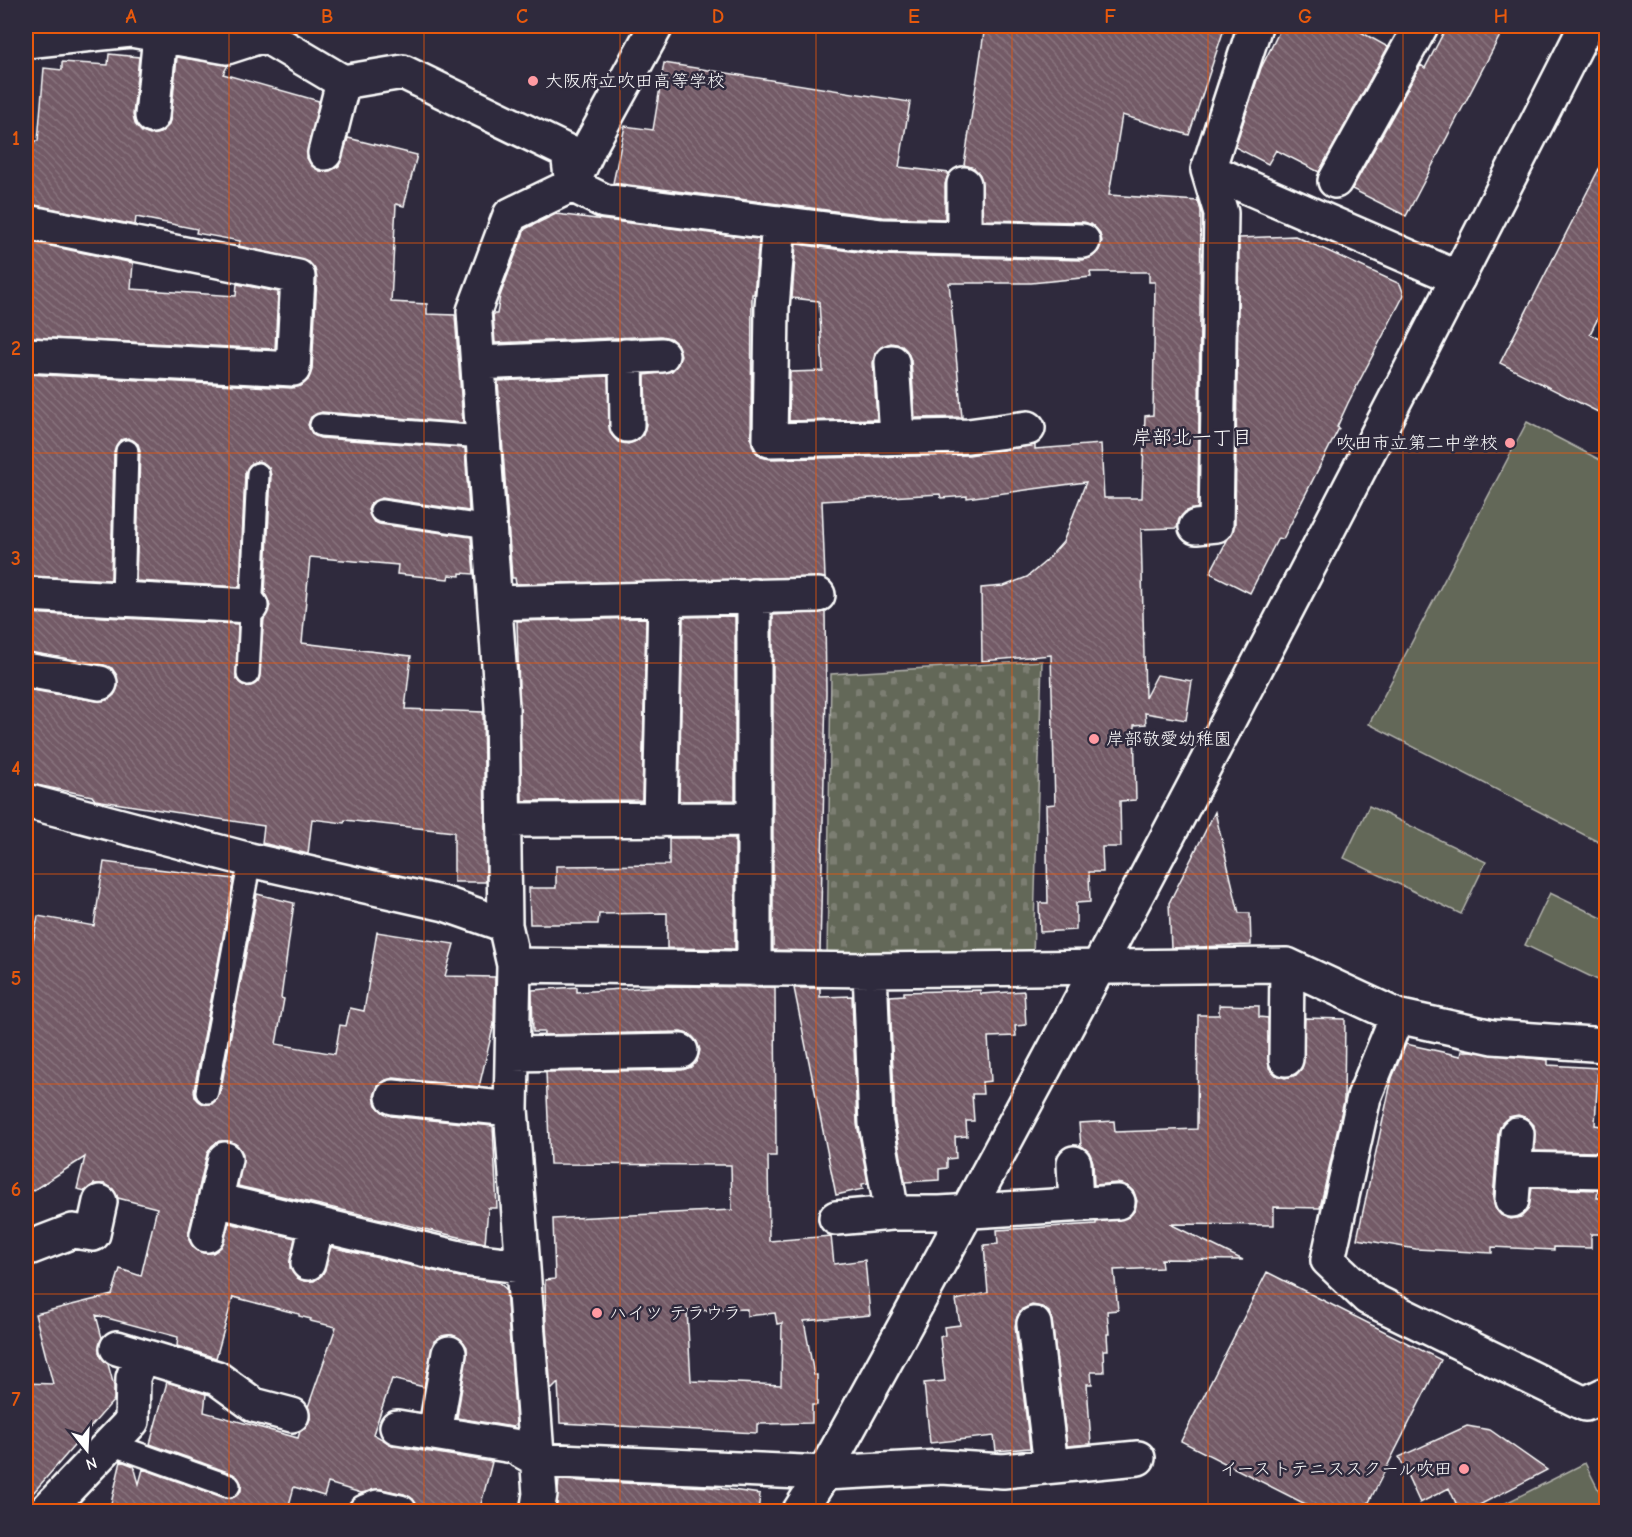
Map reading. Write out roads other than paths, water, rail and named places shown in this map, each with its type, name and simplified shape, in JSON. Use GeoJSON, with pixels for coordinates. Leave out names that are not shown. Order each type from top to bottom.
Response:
{"type":"FeatureCollection","features":[{"type":"Feature","properties":{"kind":"street"},"geometry":{"type":"LineString","coordinates":[[28,26],[26,39],[131,30],[227,47],[264,35],[343,82],[403,72],[568,152],[572,185]]}},
{"type":"Feature","properties":{"kind":"street"},"geometry":{"type":"LineString","coordinates":[[537,1512],[540,1494],[538,1460],[521,1266],[511,1109],[514,965],[505,925],[502,706],[474,311],[510,215],[572,185],[656,26]]}},
{"type":"Feature","properties":{"kind":"street"},"geometry":{"type":"LineString","coordinates":[[1196,527],[1216,525],[1221,213],[1208,170],[1255,26]]}},
{"type":"Feature","properties":{"kind":"street"},"geometry":{"type":"LineString","coordinates":[[1335,181],[1421,26]]}},
{"type":"Feature","properties":{"kind":"street"},"geometry":{"type":"LineString","coordinates":[[799,1512],[824,1473],[969,1211],[1458,278],[1586,26]]}},
{"type":"Feature","properties":{"kind":"street"},"geometry":{"type":"LineString","coordinates":[[152,117],[160,35]]}},
{"type":"Feature","properties":{"kind":"street"},"geometry":{"type":"LineString","coordinates":[[325,153],[343,82]]}},
{"type":"Feature","properties":{"kind":"street"},"geometry":{"type":"LineString","coordinates":[[1208,170],[1458,278]]}},
{"type":"Feature","properties":{"kind":"street"},"geometry":{"type":"LineString","coordinates":[[964,184],[964,237]]}},
{"type":"Feature","properties":{"kind":"street"},"geometry":{"type":"LineString","coordinates":[[572,185],[604,201],[882,236],[1083,241]]}},
{"type":"Feature","properties":{"kind":"street"},"geometry":{"type":"LineString","coordinates":[[26,222],[298,277],[292,369],[26,355]]}},
{"type":"Feature","properties":{"kind":"street"},"geometry":{"type":"LineString","coordinates":[[779,223],[772,307],[770,440],[968,436],[1028,428]]}},
{"type":"Feature","properties":{"kind":"street"},"geometry":{"type":"LineString","coordinates":[[478,363],[662,355]]}},
{"type":"Feature","properties":{"kind":"street"},"geometry":{"type":"LineString","coordinates":[[626,356],[627,425]]}},
{"type":"Feature","properties":{"kind":"street"},"geometry":{"type":"LineString","coordinates":[[892,362],[897,436]]}},
{"type":"Feature","properties":{"kind":"street"},"geometry":{"type":"LineString","coordinates":[[26,594],[251,606]]}},
{"type":"Feature","properties":{"kind":"street"},"geometry":{"type":"LineString","coordinates":[[495,603],[818,595]]}},
{"type":"Feature","properties":{"kind":"street"},"geometry":{"type":"LineString","coordinates":[[754,596],[754,969]]}},
{"type":"Feature","properties":{"kind":"street"},"geometry":{"type":"LineString","coordinates":[[660,820],[665,598]]}},
{"type":"Feature","properties":{"kind":"street"},"geometry":{"type":"LineString","coordinates":[[26,670],[100,683]]}},
{"type":"Feature","properties":{"kind":"street"},"geometry":{"type":"LineString","coordinates":[[26,801],[250,860],[445,904],[505,925]]}},
{"type":"Feature","properties":{"kind":"street"},"geometry":{"type":"LineString","coordinates":[[504,820],[754,819]]}},
{"type":"Feature","properties":{"kind":"street"},"geometry":{"type":"LineString","coordinates":[[514,965],[870,970],[1287,965],[1397,1016],[1494,1037],[1606,1045]]}},
{"type":"Feature","properties":{"kind":"street"},"geometry":{"type":"LineString","coordinates":[[1286,1059],[1287,965]]}},
{"type":"Feature","properties":{"kind":"street"},"geometry":{"type":"LineString","coordinates":[[870,970],[876,1123],[892,1213]]}},
{"type":"Feature","properties":{"kind":"street"},"geometry":{"type":"LineString","coordinates":[[1397,1016],[1364,1097],[1328,1260],[1368,1298],[1585,1404],[1606,1394]]}},
{"type":"Feature","properties":{"kind":"street"},"geometry":{"type":"LineString","coordinates":[[513,1054],[681,1051]]}},
{"type":"Feature","properties":{"kind":"street"},"geometry":{"type":"LineString","coordinates":[[393,1097],[511,1109]]}},
{"type":"Feature","properties":{"kind":"street"},"geometry":{"type":"LineString","coordinates":[[1517,1134],[1513,1185],[1606,1172]]}},
{"type":"Feature","properties":{"kind":"street"},"geometry":{"type":"LineString","coordinates":[[207,1234],[225,1159]]}},
{"type":"Feature","properties":{"kind":"street"},"geometry":{"type":"LineString","coordinates":[[1074,1163],[1076,1204]]}},
{"type":"Feature","properties":{"kind":"street"},"geometry":{"type":"LineString","coordinates":[[215,1200],[464,1259],[521,1266]]}},
{"type":"Feature","properties":{"kind":"street"},"geometry":{"type":"LineString","coordinates":[[26,1249],[73,1231],[93,1234],[100,1202]]}},
{"type":"Feature","properties":{"kind":"street"},"geometry":{"type":"LineString","coordinates":[[836,1218],[892,1213],[1118,1202]]}},
{"type":"Feature","properties":{"kind":"street"},"geometry":{"type":"LineString","coordinates":[[308,1263],[317,1226]]}},
{"type":"Feature","properties":{"kind":"street"},"geometry":{"type":"LineString","coordinates":[[1034,1324],[1051,1466]]}},
{"type":"Feature","properties":{"kind":"street"},"geometry":{"type":"LineString","coordinates":[[45,1512],[132,1421],[133,1378],[129,1352],[218,1378],[254,1405],[292,1415]]}},
{"type":"Feature","properties":{"kind":"street"},"geometry":{"type":"LineString","coordinates":[[435,1433],[449,1353]]}},
{"type":"Feature","properties":{"kind":"street"},"geometry":{"type":"LineString","coordinates":[[397,1427],[513,1446],[538,1460],[824,1473],[942,1467],[1003,1471],[1138,1458]]}},
{"type":"Feature","properties":{"kind":"street"},"geometry":{"type":"LineString","coordinates":[[365,1512],[378,1506],[399,1512]]}},
{"type":"Feature","properties":{"kind":"lane"},"geometry":{"type":"LineString","coordinates":[[321,425],[483,437]]}},
{"type":"Feature","properties":{"kind":"lane"},"geometry":{"type":"LineString","coordinates":[[123,599],[127,451]]}},
{"type":"Feature","properties":{"kind":"lane"},"geometry":{"type":"LineString","coordinates":[[248,674],[258,474]]}},
{"type":"Feature","properties":{"kind":"lane"},"geometry":{"type":"LineString","coordinates":[[381,511],[489,526]]}},
{"type":"Feature","properties":{"kind":"lane"},"geometry":{"type":"LineString","coordinates":[[207,1092],[250,860]]}},
{"type":"Feature","properties":{"kind":"lane"},"geometry":{"type":"LineString","coordinates":[[111,1444],[229,1486]]}},
{"type":"Feature","properties":{"kind":"place","name":"大阪府立吹田高等学校"},"geometry":{"type":"Point","coordinates":[533,81]}},
{"type":"Feature","properties":{"kind":"place","name":"吹田市立第二中学校"},"geometry":{"type":"Point","coordinates":[1510,443]}},
{"type":"Feature","properties":{"kind":"place","name":"岸部敬愛幼稚園"},"geometry":{"type":"Point","coordinates":[1094,739]}},
{"type":"Feature","properties":{"kind":"place","name":"ハイツ テラウラ"},"geometry":{"type":"Point","coordinates":[597,1313]}},
{"type":"Feature","properties":{"kind":"place","name":"イーストテニススクール吹田"},"geometry":{"type":"Point","coordinates":[1464,1469]}},
{"type":"Feature","properties":{"kind":"district","name":"岸部北一丁目"},"geometry":{"type":"Point","coordinates":[1192,437]}}]}
